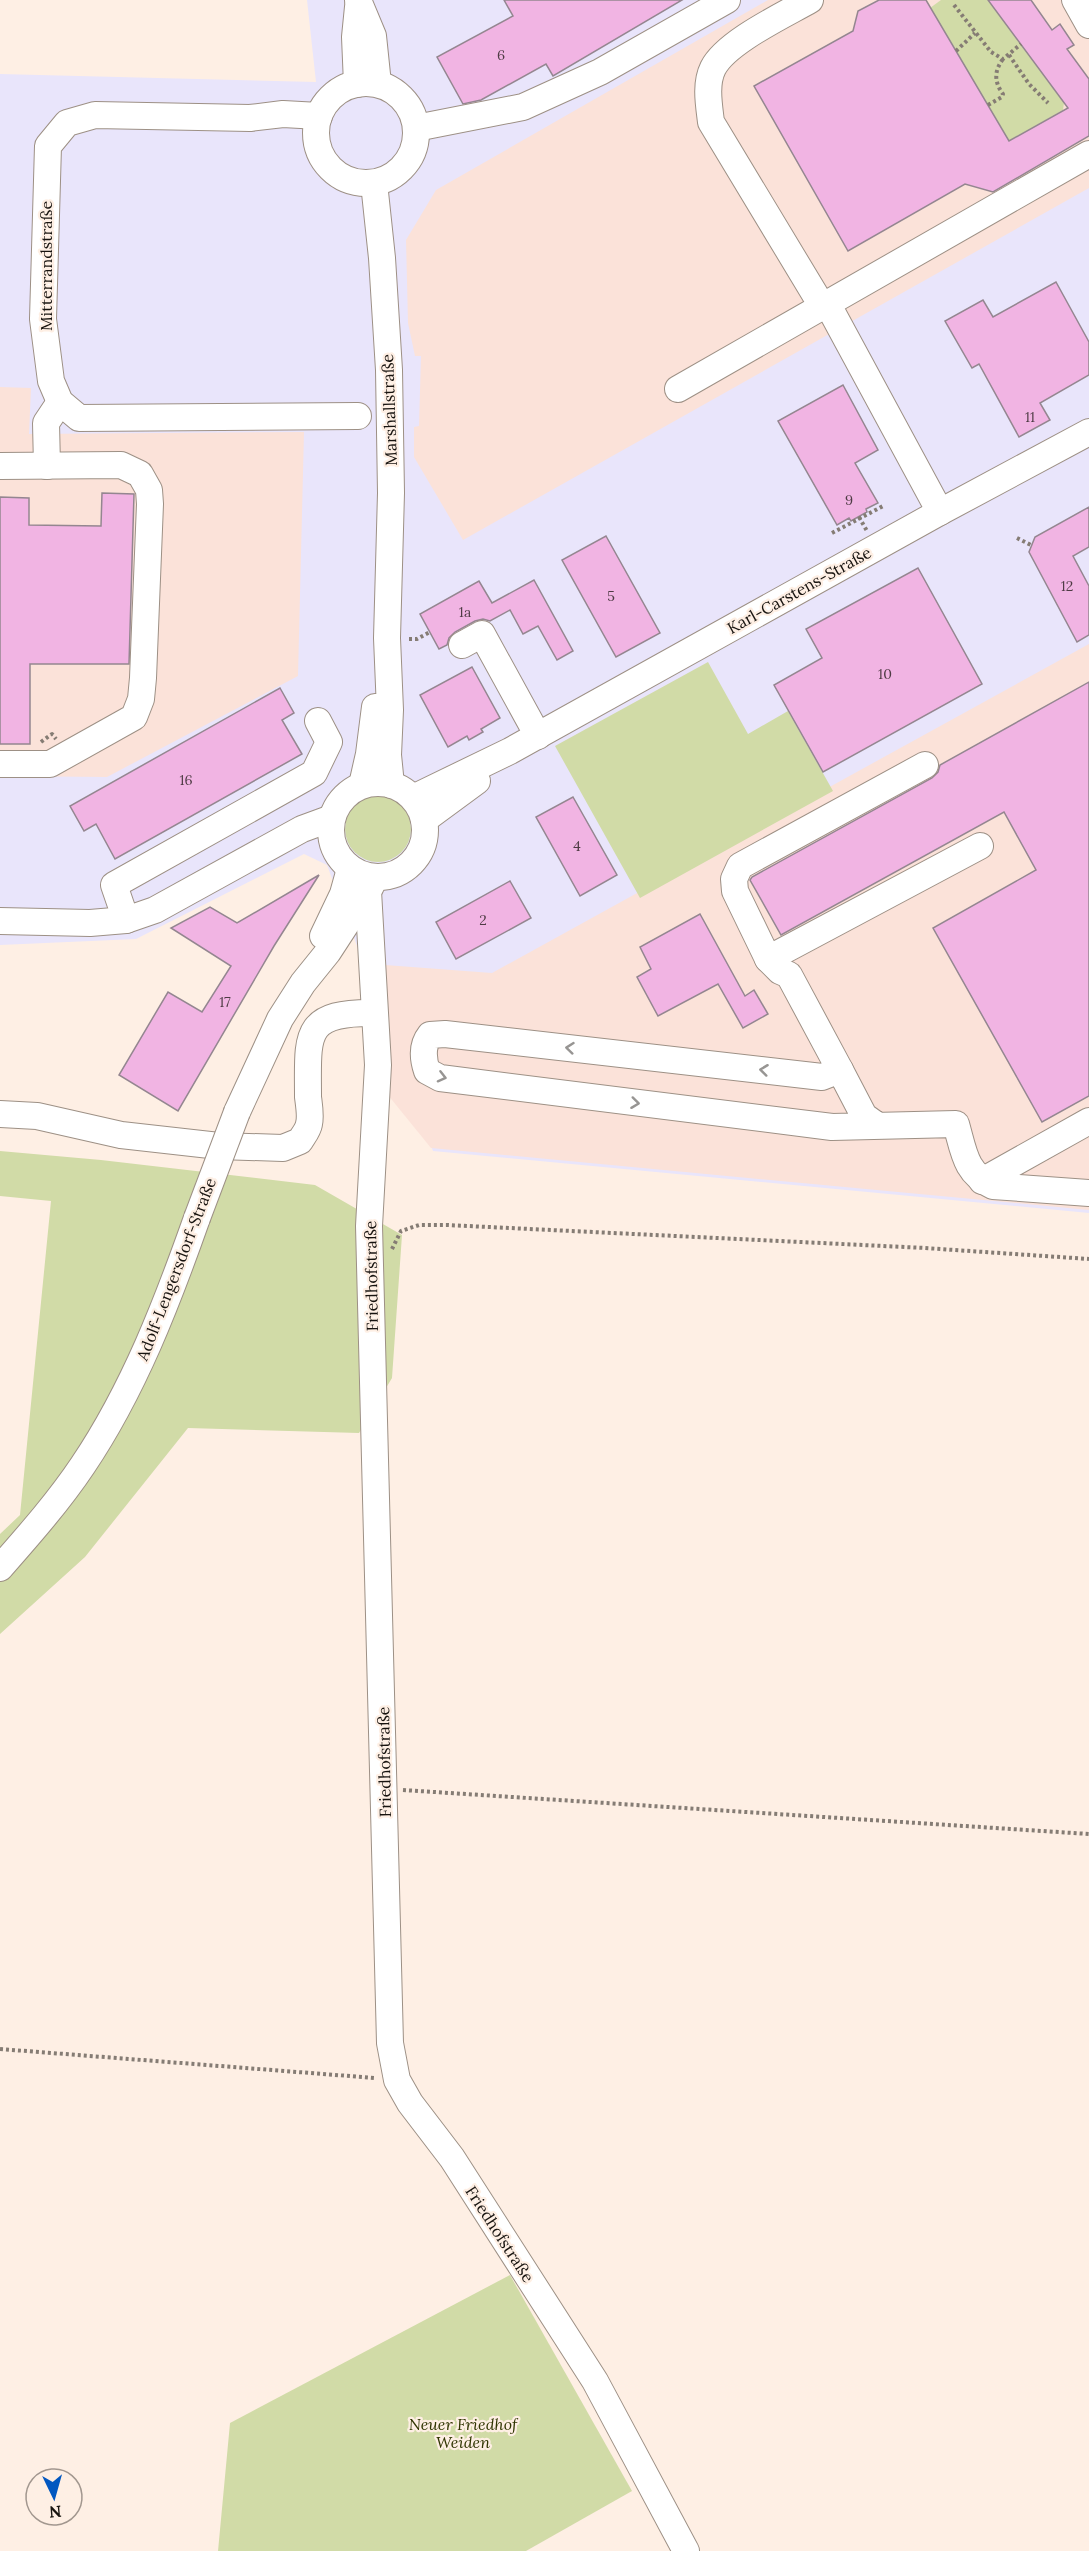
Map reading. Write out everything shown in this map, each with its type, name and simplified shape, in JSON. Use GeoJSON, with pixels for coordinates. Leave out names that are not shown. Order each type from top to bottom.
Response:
{"type":"FeatureCollection","features":[{"type":"Feature","properties":{"kind":"street"},"geometry":{"type":"LineString","coordinates":[[416,128],[523,107],[600,72],[727,0]]}},
{"type":"Feature","properties":{"kind":"street"},"geometry":{"type":"LineString","coordinates":[[810,0],[726,50],[712,69],[707,93],[711,122],[824,304],[940,512]]}},
{"type":"Feature","properties":{"kind":"street"},"geometry":{"type":"LineString","coordinates":[[1075,0],[1089,25]]}},
{"type":"Feature","properties":{"kind":"street"},"geometry":{"type":"LineString","coordinates":[[358,1],[373,36],[367,84]]}},
{"type":"Feature","properties":{"kind":"street"},"geometry":{"type":"LineString","coordinates":[[367,84],[392,90],[404,100],[412,113],[416,128],[416,143],[406,163],[389,178],[374,183],[357,183],[342,177],[328,166],[320,152],[318,126],[328,101],[341,90],[367,84]]}},
{"type":"Feature","properties":{"kind":"street","name":"Mitterrandstraße"},"geometry":{"type":"LineString","coordinates":[[60,402],[51,381],[43,319],[48,146],[67,123],[95,115],[250,118],[283,114],[318,126]]}},
{"type":"Feature","properties":{"kind":"street"},"geometry":{"type":"LineString","coordinates":[[678,389],[1089,154]]}},
{"type":"Feature","properties":{"kind":"street","name":"Marshallstraße"},"geometry":{"type":"LineString","coordinates":[[374,183],[382,258],[389,370],[391,493],[387,638],[390,710],[388,756],[402,791]]}},
{"type":"Feature","properties":{"kind":"street"},"geometry":{"type":"LineString","coordinates":[[47,466],[46,423],[60,402],[79,418],[358,417]]}},
{"type":"Feature","properties":{"kind":"street","name":"Karl-Carstens-Straße"},"geometry":{"type":"LineString","coordinates":[[402,791],[510,751],[940,512],[1089,432]]}},
{"type":"Feature","properties":{"kind":"street"},"geometry":{"type":"LineString","coordinates":[[0,466],[121,465],[140,474],[149,490],[141,699],[134,717],[50,764],[0,764]]}},
{"type":"Feature","properties":{"kind":"street"},"geometry":{"type":"LineString","coordinates":[[462,645],[482,634],[538,736]]}},
{"type":"Feature","properties":{"kind":"street","name":"Marshallstraße"},"geometry":{"type":"LineString","coordinates":[[362,785],[387,638]]}},
{"type":"Feature","properties":{"kind":"street"},"geometry":{"type":"LineString","coordinates":[[126,920],[114,885],[314,773],[329,742],[318,721]]}},
{"type":"Feature","properties":{"kind":"street","name":"Karl-Carstens-Straße"},"geometry":{"type":"LineString","coordinates":[[424,820],[475,783],[510,751]]}},
{"type":"Feature","properties":{"kind":"street"},"geometry":{"type":"LineString","coordinates":[[878,1126],[864,1116],[831,1074],[789,975],[780,971],[768,959],[734,907],[734,879],[740,866],[925,765]]}},
{"type":"Feature","properties":{"kind":"street"},"geometry":{"type":"LineString","coordinates":[[376,783],[402,791],[424,820],[425,835],[422,849],[414,861],[396,873],[372,884],[340,859],[333,847],[330,832],[332,818],[343,798],[362,785],[376,783]]}},
{"type":"Feature","properties":{"kind":"street"},"geometry":{"type":"LineString","coordinates":[[0,921],[90,923],[126,920],[154,910],[302,829],[332,818]]}},
{"type":"Feature","properties":{"kind":"street"},"geometry":{"type":"LineString","coordinates":[[259,853],[305,844],[333,847]]}},
{"type":"Feature","properties":{"kind":"street"},"geometry":{"type":"LineString","coordinates":[[768,959],[980,846]]}},
{"type":"Feature","properties":{"kind":"street","name":"Adolf-Lengersdorf-Straße"},"geometry":{"type":"LineString","coordinates":[[303,983],[343,894],[350,869]]}},
{"type":"Feature","properties":{"kind":"street","name":"Adolf-Lengersdorf-Straße"},"geometry":{"type":"LineString","coordinates":[[0,1568],[82,1466],[113,1416],[139,1366],[165,1307],[237,1112],[280,1019],[303,983],[328,952],[372,884]]}},
{"type":"Feature","properties":{"kind":"street","name":"Friedhofstraße"},"geometry":{"type":"LineString","coordinates":[[372,884],[374,1013],[378,1065],[369,1226],[390,2043],[397,2080],[410,2103],[452,2158],[595,2381],[686,2551]]}},
{"type":"Feature","properties":{"kind":"street"},"geometry":{"type":"LineString","coordinates":[[0,1114],[37,1116],[121,1135],[219,1146],[282,1148],[300,1141],[309,1124],[309,1041],[317,1025],[326,1018],[341,1013],[374,1013]]}},
{"type":"Feature","properties":{"kind":"street"},"geometry":{"type":"LineString","coordinates":[[831,1074],[445,1034],[430,1035],[424,1053],[428,1071],[440,1078],[832,1126],[956,1124],[967,1161],[973,1174],[982,1181],[993,1186],[1089,1193]]}},
{"type":"Feature","properties":{"kind":"street"},"geometry":{"type":"LineString","coordinates":[[982,1181],[1089,1120]]}},
{"type":"Feature","properties":{"kind":"path"},"geometry":{"type":"LineString","coordinates":[[954,5],[991,52],[1003,59]]}},
{"type":"Feature","properties":{"kind":"path"},"geometry":{"type":"LineString","coordinates":[[956,51],[975,33]]}},
{"type":"Feature","properties":{"kind":"path"},"geometry":{"type":"LineString","coordinates":[[988,105],[1002,98],[1003,94],[998,87],[997,67],[1021,44]]}},
{"type":"Feature","properties":{"kind":"path"},"geometry":{"type":"LineString","coordinates":[[1009,55],[1029,84],[1048,103]]}},
{"type":"Feature","properties":{"kind":"path"},"geometry":{"type":"LineString","coordinates":[[832,533],[885,505]]}},
{"type":"Feature","properties":{"kind":"path"},"geometry":{"type":"LineString","coordinates":[[1017,538],[1032,545]]}},
{"type":"Feature","properties":{"kind":"path"},"geometry":{"type":"LineString","coordinates":[[391,1256],[393,1246],[401,1231],[419,1225],[429,1225],[925,1248],[1089,1259]]}},
{"type":"Feature","properties":{"kind":"path"},"geometry":{"type":"LineString","coordinates":[[384,1789],[1089,1834]]}},
{"type":"Feature","properties":{"kind":"path"},"geometry":{"type":"LineString","coordinates":[[0,2049],[397,2080]]}},
{"type":"Feature","properties":{"kind":"shaded area"},"geometry":{"type":"Polygon","coordinates":[[[307,0],[1089,0],[1089,1213],[433,1151],[327,865],[304,854],[136,939],[0,945],[0,74],[316,82],[307,0]]]}},
{"type":"Feature","properties":{"kind":"shaded area"},"geometry":{"type":"Polygon","coordinates":[[[768,0],[1089,0],[1089,188],[463,540],[414,457],[414,427],[419,426],[421,356],[415,356],[408,323],[406,240],[436,190],[768,0]]]}},
{"type":"Feature","properties":{"kind":"shaded area"},"geometry":{"type":"Polygon","coordinates":[[[0,387],[31,388],[29,434],[304,432],[298,676],[107,777],[0,776],[0,387]]]}},
{"type":"Feature","properties":{"kind":"shaded area"},"geometry":{"type":"Polygon","coordinates":[[[1089,644],[1089,1210],[431,1148],[379,1084],[385,965],[492,973],[1089,644]]]}},
{"type":"Feature","properties":{"kind":"green space"},"geometry":{"type":"Polygon","coordinates":[[[941,0],[988,0],[1064,103],[1063,110],[1009,141],[930,8],[941,0]]]}},
{"type":"Feature","properties":{"kind":"green space"},"geometry":{"type":"Polygon","coordinates":[[[708,662],[748,734],[788,711],[833,791],[640,898],[555,746],[708,662]]]}},
{"type":"Feature","properties":{"kind":"green space"},"geometry":{"type":"Polygon","coordinates":[[[371,796],[385,796],[397,801],[406,810],[411,829],[409,842],[402,853],[385,862],[371,862],[359,857],[350,848],[345,836],[345,822],[350,810],[359,801],[371,796]]]}},
{"type":"Feature","properties":{"kind":"green space"},"geometry":{"type":"Polygon","coordinates":[[[0,1151],[101,1160],[315,1185],[402,1235],[392,1378],[359,1433],[188,1428],[85,1557],[0,1634],[0,1534],[20,1515],[51,1201],[0,1196],[0,1151]]]}},
{"type":"Feature","properties":{"kind":"green space","name":"Neuer Friedhof Weiden"},"geometry":{"type":"Polygon","coordinates":[[[510,2275],[632,2491],[526,2551],[218,2551],[230,2423],[510,2275]]]}},
{"type":"Feature","properties":{"kind":"building"},"geometry":{"type":"Polygon","coordinates":[[[504,0],[682,0],[553,76],[546,64],[481,100],[463,104],[437,57],[513,16],[504,0]]]}},
{"type":"Feature","properties":{"kind":"building"},"geometry":{"type":"Polygon","coordinates":[[[879,0],[926,0],[1009,141],[1068,108],[988,0],[1031,0],[1052,30],[1060,24],[1074,45],[1067,49],[1089,79],[1089,136],[993,192],[965,184],[848,251],[754,86],[853,31],[858,11],[879,0]]]}},
{"type":"Feature","properties":{"kind":"building"},"geometry":{"type":"Polygon","coordinates":[[[1056,282],[1089,342],[1089,375],[1040,403],[1050,420],[1019,437],[979,364],[972,368],[945,321],[983,300],[993,317],[1056,282]]]}},
{"type":"Feature","properties":{"kind":"building"},"geometry":{"type":"Polygon","coordinates":[[[843,385],[878,450],[855,463],[878,503],[851,521],[849,518],[837,525],[778,421],[843,385]]]}},
{"type":"Feature","properties":{"kind":"building"},"geometry":{"type":"Polygon","coordinates":[[[102,493],[134,494],[129,664],[30,664],[30,744],[0,744],[0,497],[29,498],[29,525],[101,526],[102,493]]]}},
{"type":"Feature","properties":{"kind":"building"},"geometry":{"type":"Polygon","coordinates":[[[1089,507],[1089,547],[1073,556],[1089,586],[1089,635],[1077,642],[1029,552],[1035,537],[1089,507]]]}},
{"type":"Feature","properties":{"kind":"building"},"geometry":{"type":"Polygon","coordinates":[[[606,536],[660,633],[616,657],[562,560],[606,536]]]}},
{"type":"Feature","properties":{"kind":"building"},"geometry":{"type":"Polygon","coordinates":[[[918,568],[982,684],[823,772],[774,685],[822,658],[806,629],[918,568]]]}},
{"type":"Feature","properties":{"kind":"building"},"geometry":{"type":"Polygon","coordinates":[[[534,580],[573,651],[557,660],[538,626],[523,634],[510,610],[490,621],[483,619],[475,621],[455,632],[449,638],[447,645],[439,649],[420,614],[479,581],[492,603],[534,580]]]}},
{"type":"Feature","properties":{"kind":"building"},"geometry":{"type":"Polygon","coordinates":[[[472,667],[500,718],[481,729],[483,732],[469,740],[467,736],[448,747],[420,695],[472,667]]]}},
{"type":"Feature","properties":{"kind":"building"},"geometry":{"type":"Polygon","coordinates":[[[1089,682],[1089,1096],[1042,1122],[933,928],[1036,870],[1004,812],[781,935],[750,880],[932,778],[938,772],[940,765],[1089,682]]]}},
{"type":"Feature","properties":{"kind":"building"},"geometry":{"type":"Polygon","coordinates":[[[280,688],[294,713],[282,720],[302,754],[115,859],[96,824],[84,831],[70,806],[280,688]]]}},
{"type":"Feature","properties":{"kind":"building"},"geometry":{"type":"Polygon","coordinates":[[[573,797],[617,875],[580,896],[536,817],[573,797]]]}},
{"type":"Feature","properties":{"kind":"building"},"geometry":{"type":"Polygon","coordinates":[[[319,875],[274,946],[178,1111],[119,1075],[168,992],[202,1012],[231,966],[171,928],[210,907],[237,923],[319,875]]]}},
{"type":"Feature","properties":{"kind":"building"},"geometry":{"type":"Polygon","coordinates":[[[510,881],[531,918],[456,959],[436,922],[510,881]]]}},
{"type":"Feature","properties":{"kind":"building"},"geometry":{"type":"Polygon","coordinates":[[[700,914],[745,996],[754,990],[768,1014],[743,1028],[718,984],[658,1016],[637,977],[651,969],[640,947],[700,914]]]}}]}
